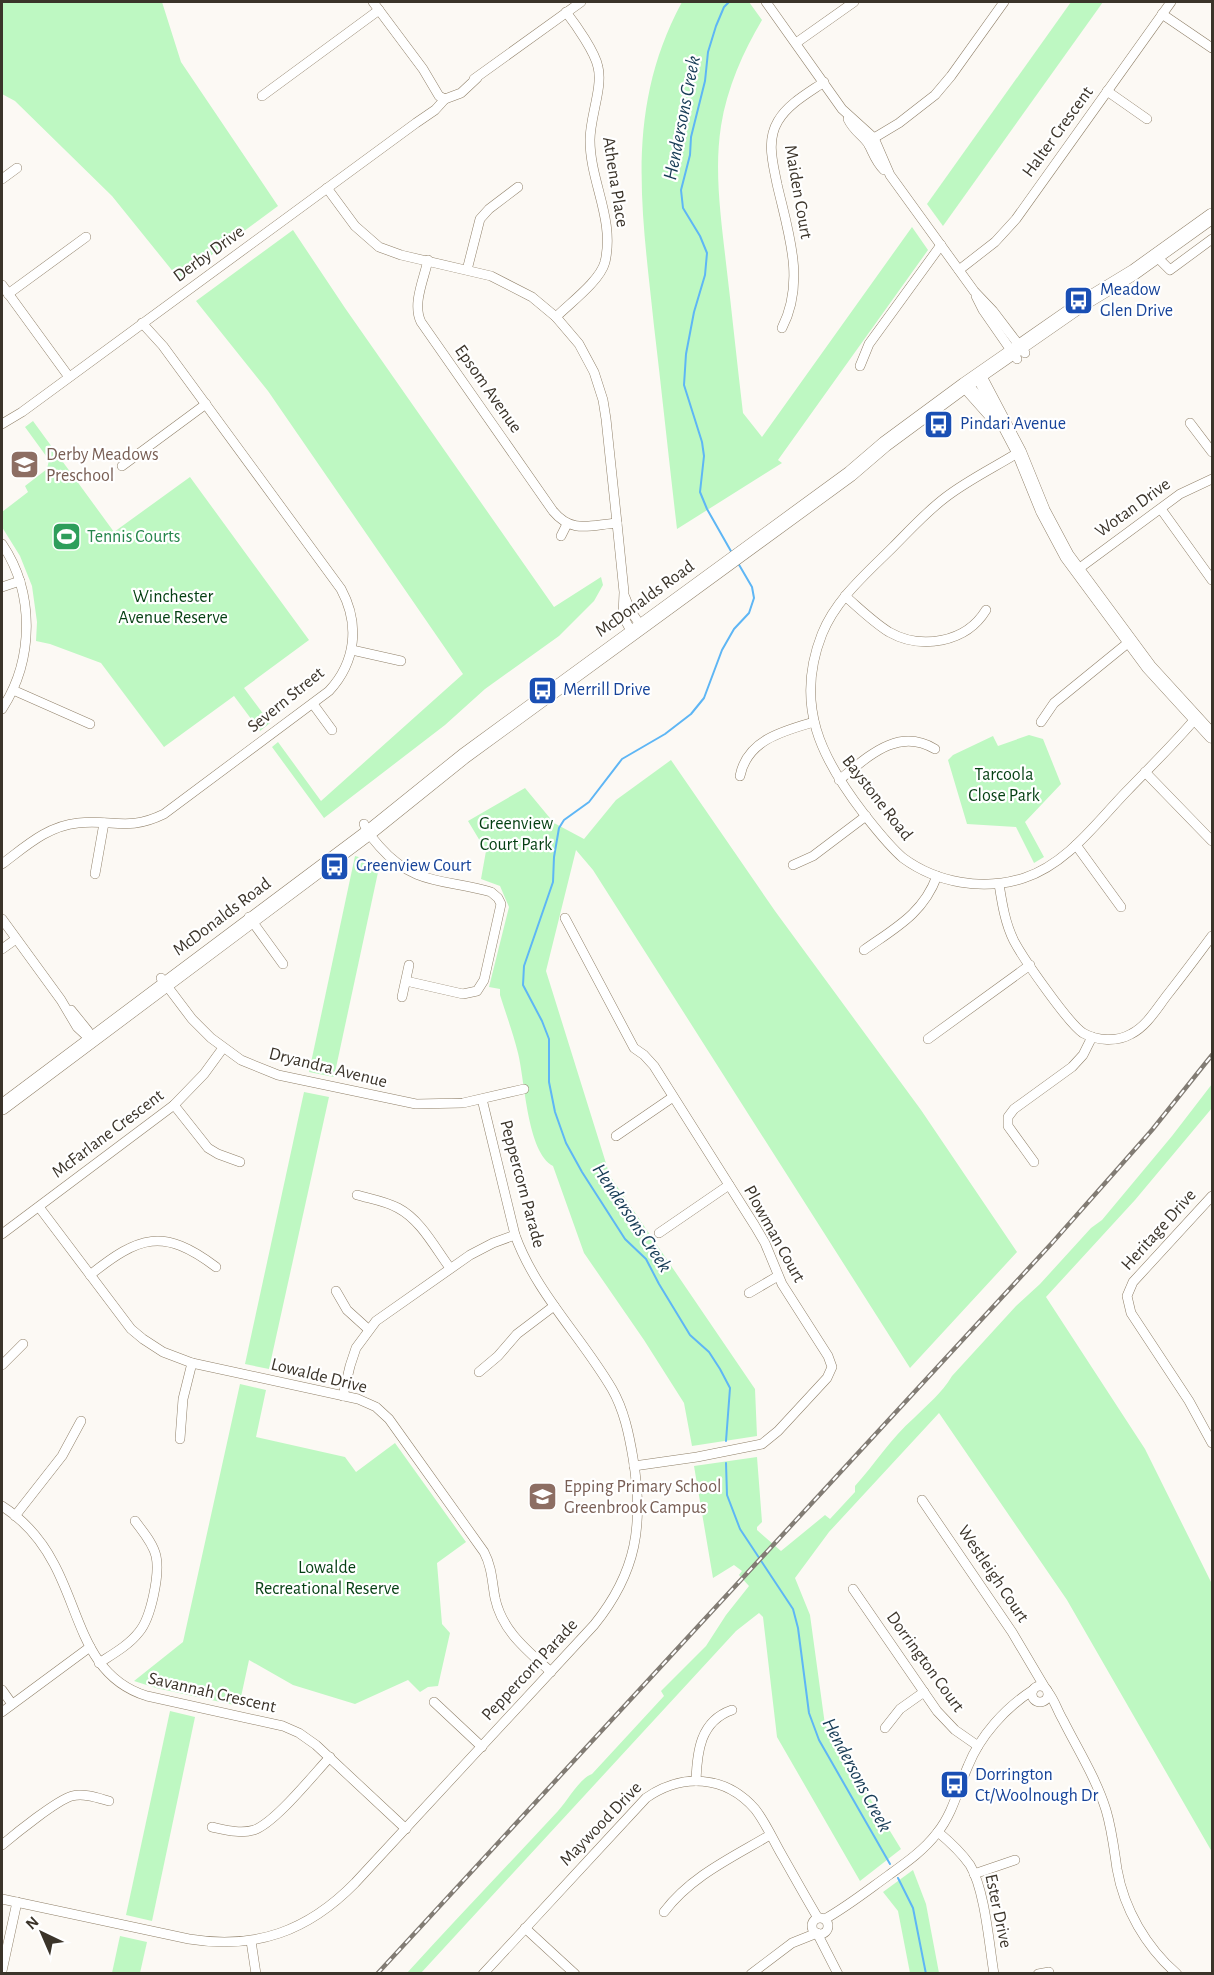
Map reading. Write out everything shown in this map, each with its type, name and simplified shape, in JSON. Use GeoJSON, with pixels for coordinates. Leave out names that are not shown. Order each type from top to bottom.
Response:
{"type":"FeatureCollection","features":[{"type":"Feature","properties":{"kind":"main road","name":"McDonalds Road"},"geometry":{"type":"LineString","coordinates":[[2,1096],[163,981],[464,756],[850,474],[885,444],[1018,353],[1083,303],[1134,272],[1212,216]]}},
{"type":"Feature","properties":{"kind":"main road","name":"McDonalds Road"},"geometry":{"type":"LineString","coordinates":[[2,1107],[88,1035]]}},
{"type":"Feature","properties":{"kind":"street"},"geometry":{"type":"LineString","coordinates":[[373,2],[442,96]]}},
{"type":"Feature","properties":{"kind":"street","name":"Derby Drive"},"geometry":{"type":"LineString","coordinates":[[2,430],[69,377],[416,123],[442,96],[477,78],[581,2]]}},
{"type":"Feature","properties":{"kind":"street"},"geometry":{"type":"LineString","coordinates":[[766,2],[843,109],[852,128],[873,142],[875,160],[890,175],[974,291],[983,310],[1018,353]]}},
{"type":"Feature","properties":{"kind":"street"},"geometry":{"type":"LineString","coordinates":[[796,43],[854,2]]}},
{"type":"Feature","properties":{"kind":"street"},"geometry":{"type":"LineString","coordinates":[[873,142],[926,103],[942,87],[1004,2]]}},
{"type":"Feature","properties":{"kind":"street","name":"Halter Crescent"},"geometry":{"type":"LineString","coordinates":[[959,270],[995,242],[1016,219],[1171,2]]}},
{"type":"Feature","properties":{"kind":"street"},"geometry":{"type":"LineString","coordinates":[[262,96],[379,10]]}},
{"type":"Feature","properties":{"kind":"street","name":"Athena Place"},"geometry":{"type":"LineString","coordinates":[[556,317],[601,272],[606,256],[607,219],[595,177],[590,140],[599,75],[593,54],[582,39],[577,27],[563,14]]}},
{"type":"Feature","properties":{"kind":"street"},"geometry":{"type":"LineString","coordinates":[[1162,14],[1212,48]]}},
{"type":"Feature","properties":{"kind":"street","name":"Maiden Court"},"geometry":{"type":"LineString","coordinates":[[782,328],[793,298],[794,264],[771,154],[772,137],[778,120],[784,112],[824,82]]}},
{"type":"Feature","properties":{"kind":"street"},"geometry":{"type":"LineString","coordinates":[[1107,91],[1147,119]]}},
{"type":"Feature","properties":{"kind":"street"},"geometry":{"type":"LineString","coordinates":[[2,179],[16,168]]}},
{"type":"Feature","properties":{"kind":"street"},"geometry":{"type":"LineString","coordinates":[[467,270],[480,219],[489,209],[518,187]]}},
{"type":"Feature","properties":{"kind":"street"},"geometry":{"type":"LineString","coordinates":[[327,188],[355,226],[371,242],[389,251],[491,276],[511,285],[532,297],[556,317],[579,344],[599,386],[606,419],[624,592],[623,616],[637,629]]}},
{"type":"Feature","properties":{"kind":"street"},"geometry":{"type":"LineString","coordinates":[[8,294],[86,237]]}},
{"type":"Feature","properties":{"kind":"street"},"geometry":{"type":"LineString","coordinates":[[1156,256],[1170,270],[1211,242]]}},
{"type":"Feature","properties":{"kind":"street"},"geometry":{"type":"LineString","coordinates":[[860,366],[869,344],[941,245]]}},
{"type":"Feature","properties":{"kind":"street","name":"Epsom Avenue"},"geometry":{"type":"LineString","coordinates":[[428,261],[418,302],[421,322],[553,511],[567,524]]}},
{"type":"Feature","properties":{"kind":"street"},"geometry":{"type":"LineString","coordinates":[[2,285],[69,377]]}},
{"type":"Feature","properties":{"kind":"street","name":"Severn Street"},"geometry":{"type":"LineString","coordinates":[[2,864],[35,839],[56,828],[78,823],[136,824],[164,814],[329,691],[347,666],[352,650],[353,618],[341,589],[145,321]]}},
{"type":"Feature","properties":{"kind":"street"},"geometry":{"type":"LineString","coordinates":[[974,384],[1009,433],[1050,525],[1077,570],[1129,642],[1164,685],[1212,736]]}},
{"type":"Feature","properties":{"kind":"street"},"geometry":{"type":"LineString","coordinates":[[122,466],[206,404]]}},
{"type":"Feature","properties":{"kind":"street","name":"Derby Drive"},"geometry":{"type":"LineString","coordinates":[[2,424],[22,412]]}},
{"type":"Feature","properties":{"kind":"street"},"geometry":{"type":"LineString","coordinates":[[1191,423],[1212,452]]}},
{"type":"Feature","properties":{"kind":"street","name":"Baystone Road"},"geometry":{"type":"LineString","coordinates":[[1019,452],[936,504],[845,596],[828,620],[817,648],[811,677],[814,722],[825,757],[839,780],[887,842],[902,857],[937,876],[966,883],[999,884],[1025,878],[1047,868],[1076,845],[1195,719]]}},
{"type":"Feature","properties":{"kind":"street","name":"Wotan Drive"},"geometry":{"type":"LineString","coordinates":[[1077,570],[1188,489],[1212,479]]}},
{"type":"Feature","properties":{"kind":"street"},"geometry":{"type":"LineString","coordinates":[[1161,509],[1212,580]]}},
{"type":"Feature","properties":{"kind":"street"},"geometry":{"type":"LineString","coordinates":[[561,536],[567,524],[582,526],[617,523]]}},
{"type":"Feature","properties":{"kind":"street"},"geometry":{"type":"LineString","coordinates":[[2,544],[20,581],[27,630],[23,660],[13,690],[2,709]]}},
{"type":"Feature","properties":{"kind":"street"},"geometry":{"type":"LineString","coordinates":[[2,587],[20,581]]}},
{"type":"Feature","properties":{"kind":"street"},"geometry":{"type":"LineString","coordinates":[[845,596],[870,618],[891,632],[922,642],[943,640],[962,633],[979,620],[986,610]]}},
{"type":"Feature","properties":{"kind":"street"},"geometry":{"type":"LineString","coordinates":[[1041,722],[1054,703],[1129,642]]}},
{"type":"Feature","properties":{"kind":"street"},"geometry":{"type":"LineString","coordinates":[[352,650],[401,661]]}},
{"type":"Feature","properties":{"kind":"street"},"geometry":{"type":"LineString","coordinates":[[13,690],[90,724]]}},
{"type":"Feature","properties":{"kind":"street"},"geometry":{"type":"LineString","coordinates":[[313,704],[332,730]]}},
{"type":"Feature","properties":{"kind":"street"},"geometry":{"type":"LineString","coordinates":[[740,777],[748,755],[759,745],[777,734],[814,722]]}},
{"type":"Feature","properties":{"kind":"street"},"geometry":{"type":"LineString","coordinates":[[839,780],[872,754],[896,742],[919,741],[935,748]]}},
{"type":"Feature","properties":{"kind":"street"},"geometry":{"type":"LineString","coordinates":[[1145,772],[1212,841]]}},
{"type":"Feature","properties":{"kind":"street"},"geometry":{"type":"LineString","coordinates":[[793,865],[813,856],[866,816]]}},
{"type":"Feature","properties":{"kind":"street"},"geometry":{"type":"LineString","coordinates":[[95,874],[104,823]]}},
{"type":"Feature","properties":{"kind":"street"},"geometry":{"type":"LineString","coordinates":[[368,829],[387,855],[398,865],[414,874],[491,892],[501,904],[484,980],[477,992],[464,994],[406,981]]}},
{"type":"Feature","properties":{"kind":"street"},"geometry":{"type":"LineString","coordinates":[[1076,845],[1121,907]]}},
{"type":"Feature","properties":{"kind":"street"},"geometry":{"type":"LineString","coordinates":[[864,951],[916,912],[932,891],[937,876]]}},
{"type":"Feature","properties":{"kind":"street"},"geometry":{"type":"LineString","coordinates":[[999,884],[1009,930],[1018,948],[1069,1020],[1083,1033],[1092,1037],[1113,1040],[1123,1038],[1138,1030],[1151,1017],[1212,936]]}},
{"type":"Feature","properties":{"kind":"street"},"geometry":{"type":"LineString","coordinates":[[249,917],[283,964]]}},
{"type":"Feature","properties":{"kind":"street","name":"Plowman Court"},"geometry":{"type":"LineString","coordinates":[[565,918],[634,1048],[649,1060],[765,1243],[778,1276],[830,1360],[832,1370],[778,1431],[762,1444],[634,1466]]}},
{"type":"Feature","properties":{"kind":"street"},"geometry":{"type":"LineString","coordinates":[[2,919],[88,1035]]}},
{"type":"Feature","properties":{"kind":"street"},"geometry":{"type":"LineString","coordinates":[[2,949],[16,939]]}},
{"type":"Feature","properties":{"kind":"street"},"geometry":{"type":"LineString","coordinates":[[402,997],[409,964]]}},
{"type":"Feature","properties":{"kind":"street"},"geometry":{"type":"LineString","coordinates":[[928,1039],[1030,965]]}},
{"type":"Feature","properties":{"kind":"street","name":"Dryandra Avenue"},"geometry":{"type":"LineString","coordinates":[[163,981],[192,1019],[223,1048],[252,1065],[278,1075],[399,1102],[449,1104],[524,1089]]}},
{"type":"Feature","properties":{"kind":"street"},"geometry":{"type":"LineString","coordinates":[[1034,1162],[1008,1126],[1008,1117],[1014,1109],[1072,1067],[1083,1055],[1092,1037]]}},
{"type":"Feature","properties":{"kind":"street","name":"McFarlane Crescent"},"geometry":{"type":"LineString","coordinates":[[2,1234],[174,1105],[200,1080],[223,1048]]}},
{"type":"Feature","properties":{"kind":"street"},"geometry":{"type":"LineString","coordinates":[[616,1136],[673,1097]]}},
{"type":"Feature","properties":{"kind":"street","name":"Peppercorn Parade"},"geometry":{"type":"LineString","coordinates":[[2,1899],[189,1939],[220,1943],[250,1941],[286,1932],[320,1914],[344,1894],[604,1613],[625,1577],[636,1543],[639,1506],[627,1425],[614,1392],[528,1268],[515,1235],[482,1099]]}},
{"type":"Feature","properties":{"kind":"street"},"geometry":{"type":"LineString","coordinates":[[174,1105],[208,1148],[240,1162]]}},
{"type":"Feature","properties":{"kind":"street"},"geometry":{"type":"LineString","coordinates":[[659,1233],[729,1185]]}},
{"type":"Feature","properties":{"kind":"street"},"geometry":{"type":"LineString","coordinates":[[357,1195],[388,1204],[405,1213],[420,1227],[450,1268]]}},
{"type":"Feature","properties":{"kind":"street","name":"Heritage Drive"},"geometry":{"type":"LineString","coordinates":[[1212,1196],[1133,1282],[1127,1296],[1131,1313],[1190,1401],[1212,1443]]}},
{"type":"Feature","properties":{"kind":"street","name":"Lowalde Drive"},"geometry":{"type":"LineString","coordinates":[[39,1207],[123,1320],[143,1339],[163,1352],[192,1363],[366,1402],[389,1419],[484,1552],[491,1570],[499,1610],[508,1629],[551,1672]]}},
{"type":"Feature","properties":{"kind":"street"},"geometry":{"type":"LineString","coordinates":[[343,1396],[352,1357],[368,1329],[450,1268],[480,1249],[515,1235]]}},
{"type":"Feature","properties":{"kind":"street"},"geometry":{"type":"LineString","coordinates":[[90,1275],[128,1247],[150,1241],[180,1244],[199,1254],[216,1267]]}},
{"type":"Feature","properties":{"kind":"street"},"geometry":{"type":"LineString","coordinates":[[749,1293],[778,1276]]}},
{"type":"Feature","properties":{"kind":"street"},"geometry":{"type":"LineString","coordinates":[[336,1291],[347,1310],[368,1329]]}},
{"type":"Feature","properties":{"kind":"street"},"geometry":{"type":"LineString","coordinates":[[479,1372],[498,1356],[517,1334],[554,1306]]}},
{"type":"Feature","properties":{"kind":"street"},"geometry":{"type":"LineString","coordinates":[[2,1365],[23,1344]]}},
{"type":"Feature","properties":{"kind":"street"},"geometry":{"type":"LineString","coordinates":[[180,1439],[183,1399],[192,1363]]}},
{"type":"Feature","properties":{"kind":"street"},"geometry":{"type":"LineString","coordinates":[[15,1516],[62,1456],[81,1421]]}},
{"type":"Feature","properties":{"kind":"street","name":"Westleigh Court"},"geometry":{"type":"LineString","coordinates":[[922,1500],[1034,1668],[1039,1693]]}},
{"type":"Feature","properties":{"kind":"street","name":"Savannah Crescent"},"geometry":{"type":"LineString","coordinates":[[2,1506],[41,1543],[56,1566],[90,1647],[99,1663],[115,1679],[133,1691],[147,1696],[283,1726],[308,1738],[406,1829]]}},
{"type":"Feature","properties":{"kind":"street"},"geometry":{"type":"LineString","coordinates":[[99,1663],[137,1635],[149,1611],[157,1575],[156,1557],[151,1544],[135,1521]]}},
{"type":"Feature","properties":{"kind":"street","name":"Dorrington Court"},"geometry":{"type":"LineString","coordinates":[[854,1589],[945,1720],[978,1746]]}},
{"type":"Feature","properties":{"kind":"street"},"geometry":{"type":"LineString","coordinates":[[2,1712],[90,1647]]}},
{"type":"Feature","properties":{"kind":"street"},"geometry":{"type":"LineString","coordinates":[[2,1690],[12,1704]]}},
{"type":"Feature","properties":{"kind":"street"},"geometry":{"type":"LineString","coordinates":[[885,1728],[900,1709],[924,1692]]}},
{"type":"Feature","properties":{"kind":"street"},"geometry":{"type":"LineString","coordinates":[[751,1974],[792,1943],[821,1927],[919,1852],[938,1832],[953,1806],[966,1769],[986,1734],[1007,1712],[1039,1693],[1061,1718],[1087,1764],[1106,1809],[1122,1889],[1134,1920],[1153,1949],[1177,1974]]}},
{"type":"Feature","properties":{"kind":"street"},"geometry":{"type":"LineString","coordinates":[[434,1702],[482,1747]]}},
{"type":"Feature","properties":{"kind":"street"},"geometry":{"type":"LineString","coordinates":[[696,1781],[697,1753],[704,1734],[718,1718],[732,1710]]}},
{"type":"Feature","properties":{"kind":"street"},"geometry":{"type":"LineString","coordinates":[[212,1827],[236,1831],[260,1827],[275,1816],[330,1757]]}},
{"type":"Feature","properties":{"kind":"street","name":"Maywood Drive"},"geometry":{"type":"LineString","coordinates":[[483,1974],[646,1798],[670,1785],[696,1781],[715,1784],[736,1793],[756,1811],[821,1927]]}},
{"type":"Feature","properties":{"kind":"street"},"geometry":{"type":"LineString","coordinates":[[2,1845],[72,1796],[86,1796],[109,1801]]}},
{"type":"Feature","properties":{"kind":"street","name":"Ester Drive"},"geometry":{"type":"LineString","coordinates":[[938,1832],[958,1849],[974,1874],[980,1893],[994,1974]]}},
{"type":"Feature","properties":{"kind":"street"},"geometry":{"type":"LineString","coordinates":[[664,1912],[679,1894],[702,1876],[770,1835]]}},
{"type":"Feature","properties":{"kind":"street"},"geometry":{"type":"LineString","coordinates":[[974,1874],[1015,1860]]}},
{"type":"Feature","properties":{"kind":"street"},"geometry":{"type":"LineString","coordinates":[[2,1971],[17,1902]]}},
{"type":"Feature","properties":{"kind":"street"},"geometry":{"type":"LineString","coordinates":[[821,1927],[838,1974]]}},
{"type":"Feature","properties":{"kind":"street"},"geometry":{"type":"LineString","coordinates":[[525,1928],[575,1974]]}},
{"type":"Feature","properties":{"kind":"street"},"geometry":{"type":"LineString","coordinates":[[250,1941],[256,1974]]}},
{"type":"Feature","properties":{"kind":"street"},"geometry":{"type":"LineString","coordinates":[[1038,1974],[1049,1972]]}},
{"type":"Feature","properties":{"kind":"green space"},"geometry":{"type":"Polygon","coordinates":[[[2,2],[162,2],[181,62],[278,206],[179,279],[112,196],[15,101],[2,94],[2,2]]]}},
{"type":"Feature","properties":{"kind":"green space"},"geometry":{"type":"Polygon","coordinates":[[[682,2],[749,2],[762,20],[742,58],[727,98],[719,143],[718,177],[743,413],[762,437],[912,227],[928,250],[778,460],[782,463],[677,529],[645,242],[642,161],[644,121],[651,82],[664,42],[682,2]]]}},
{"type":"Feature","properties":{"kind":"green space"},"geometry":{"type":"Polygon","coordinates":[[[1071,2],[1103,2],[943,226],[927,204],[1071,2]]]}},
{"type":"Feature","properties":{"kind":"green space"},"geometry":{"type":"Polygon","coordinates":[[[293,230],[554,607],[601,577],[603,585],[594,601],[559,636],[485,689],[445,725],[324,818],[272,747],[278,742],[321,801],[463,674],[268,391],[196,301],[293,230]]]}},
{"type":"Feature","properties":{"kind":"green space","name":"Winchester Avenue Reserve"},"geometry":{"type":"Polygon","coordinates":[[[33,421],[114,532],[190,477],[309,640],[244,688],[270,723],[260,731],[234,696],[164,747],[101,663],[36,641],[37,622],[32,586],[20,556],[2,527],[2,512],[28,492],[25,486],[47,469],[49,460],[25,427],[33,421]]]}},
{"type":"Feature","properties":{"kind":"green space","name":"Tarcoola Close Park"},"geometry":{"type":"Polygon","coordinates":[[[1029,735],[1043,739],[1061,784],[1025,822],[1044,857],[1034,863],[1016,827],[967,824],[948,760],[953,755],[993,736],[998,746],[1029,735]]]}},
{"type":"Feature","properties":{"kind":"green space","name":"Greenview Court Park"},"geometry":{"type":"Polygon","coordinates":[[[671,760],[775,911],[921,1110],[1017,1252],[910,1368],[593,870],[576,850],[546,971],[610,1176],[755,1389],[757,1436],[692,1446],[684,1403],[584,1253],[553,1166],[544,1158],[532,1131],[518,1053],[500,989],[489,987],[509,907],[500,886],[481,879],[486,851],[468,821],[525,788],[554,823],[584,839],[616,800],[671,760]]]}},
{"type":"Feature","properties":{"kind":"green space"},"geometry":{"type":"Polygon","coordinates":[[[355,856],[380,863],[334,1077],[309,1072],[355,856]]]}},
{"type":"Feature","properties":{"kind":"green space"},"geometry":{"type":"Polygon","coordinates":[[[1212,1084],[1212,1108],[1135,1200],[1046,1297],[1145,1449],[1212,1584],[1212,1852],[1067,1600],[939,1413],[829,1532],[795,1578],[810,1615],[825,1725],[901,1849],[860,1881],[777,1737],[763,1617],[759,1613],[736,1631],[421,1973],[407,1973],[664,1696],[661,1691],[706,1646],[726,1615],[749,1586],[739,1575],[742,1571],[734,1565],[713,1578],[694,1466],[757,1457],[762,1522],[757,1530],[781,1551],[825,1515],[830,1519],[855,1492],[855,1486],[898,1434],[939,1394],[952,1376],[1016,1306],[1040,1284],[1091,1228],[1102,1220],[1212,1084]]]}},
{"type":"Feature","properties":{"kind":"green space"},"geometry":{"type":"Polygon","coordinates":[[[304,1092],[329,1097],[269,1369],[245,1364],[304,1092]]]}},
{"type":"Feature","properties":{"kind":"green space","name":"Lowalde Recreational Reserve"},"geometry":{"type":"Polygon","coordinates":[[[240,1384],[266,1390],[256,1437],[345,1457],[356,1472],[395,1443],[466,1542],[437,1563],[442,1624],[450,1633],[438,1686],[428,1687],[420,1692],[408,1680],[355,1704],[293,1685],[249,1660],[239,1706],[134,1681],[183,1642],[240,1384]]]}},
{"type":"Feature","properties":{"kind":"green space"},"geometry":{"type":"Polygon","coordinates":[[[170,1711],[195,1717],[152,1921],[126,1915],[170,1711]]]}},
{"type":"Feature","properties":{"kind":"green space"},"geometry":{"type":"Polygon","coordinates":[[[913,1870],[926,1904],[939,1973],[910,1973],[898,1911],[883,1892],[913,1870]]]}},
{"type":"Feature","properties":{"kind":"green space"},"geometry":{"type":"Polygon","coordinates":[[[120,1936],[147,1942],[140,1973],[112,1973],[120,1936]]]}},
{"type":"Feature","properties":{"kind":"waterway","name":"Hendersons Creek"},"geometry":{"type":"LineString","coordinates":[[729,2],[724,7],[716,26],[708,52],[705,81],[681,190],[683,208],[700,236],[707,253],[705,275],[694,312],[686,354],[684,385],[702,442],[704,456],[700,492],[732,553]]}},
{"type":"Feature","properties":{"kind":"waterway","name":"Hendersons Creek"},"geometry":{"type":"LineString","coordinates":[[726,1441],[730,1388],[709,1352],[690,1335],[646,1259],[625,1239],[566,1143],[555,1112],[549,1082],[549,1039],[523,985],[524,966],[553,882],[559,828],[564,820],[589,802],[622,759],[665,734],[691,714],[704,698],[722,650],[734,629],[749,613],[754,598],[752,587],[738,563]]}},
{"type":"Feature","properties":{"kind":"waterway","name":"Hendersons Creek"},"geometry":{"type":"LineString","coordinates":[[726,1463],[727,1495],[740,1529],[793,1609],[798,1628],[809,1713],[819,1740],[890,1864]]}},
{"type":"Feature","properties":{"kind":"waterway","name":"Hendersons Creek"},"geometry":{"type":"LineString","coordinates":[[898,1878],[913,1908],[926,1974]]}},
{"type":"Feature","properties":{"kind":"railway"},"geometry":{"type":"LineString","coordinates":[[377,1974],[1052,1243],[1152,1130],[1212,1055]]}},
{"type":"Feature","properties":{"kind":"place","name":"Meadow Glen Drive"},"geometry":{"type":"Point","coordinates":[1079,300]}},
{"type":"Feature","properties":{"kind":"place","name":"Pindari Avenue"},"geometry":{"type":"Point","coordinates":[939,424]}},
{"type":"Feature","properties":{"kind":"place","name":"Derby Meadows Preschool"},"geometry":{"type":"Point","coordinates":[25,465]}},
{"type":"Feature","properties":{"kind":"place","name":"Tennis Courts"},"geometry":{"type":"Point","coordinates":[66,537]}},
{"type":"Feature","properties":{"kind":"place","name":"Merrill Drive"},"geometry":{"type":"Point","coordinates":[542,690]}},
{"type":"Feature","properties":{"kind":"place","name":"Greenview Court"},"geometry":{"type":"Point","coordinates":[335,866]}},
{"type":"Feature","properties":{"kind":"place","name":"Epping Primary School Greenbrook Campus"},"geometry":{"type":"Point","coordinates":[543,1497]}},
{"type":"Feature","properties":{"kind":"place","name":"Dorrington Ct/Woolnough Dr"},"geometry":{"type":"Point","coordinates":[954,1785]}}]}
